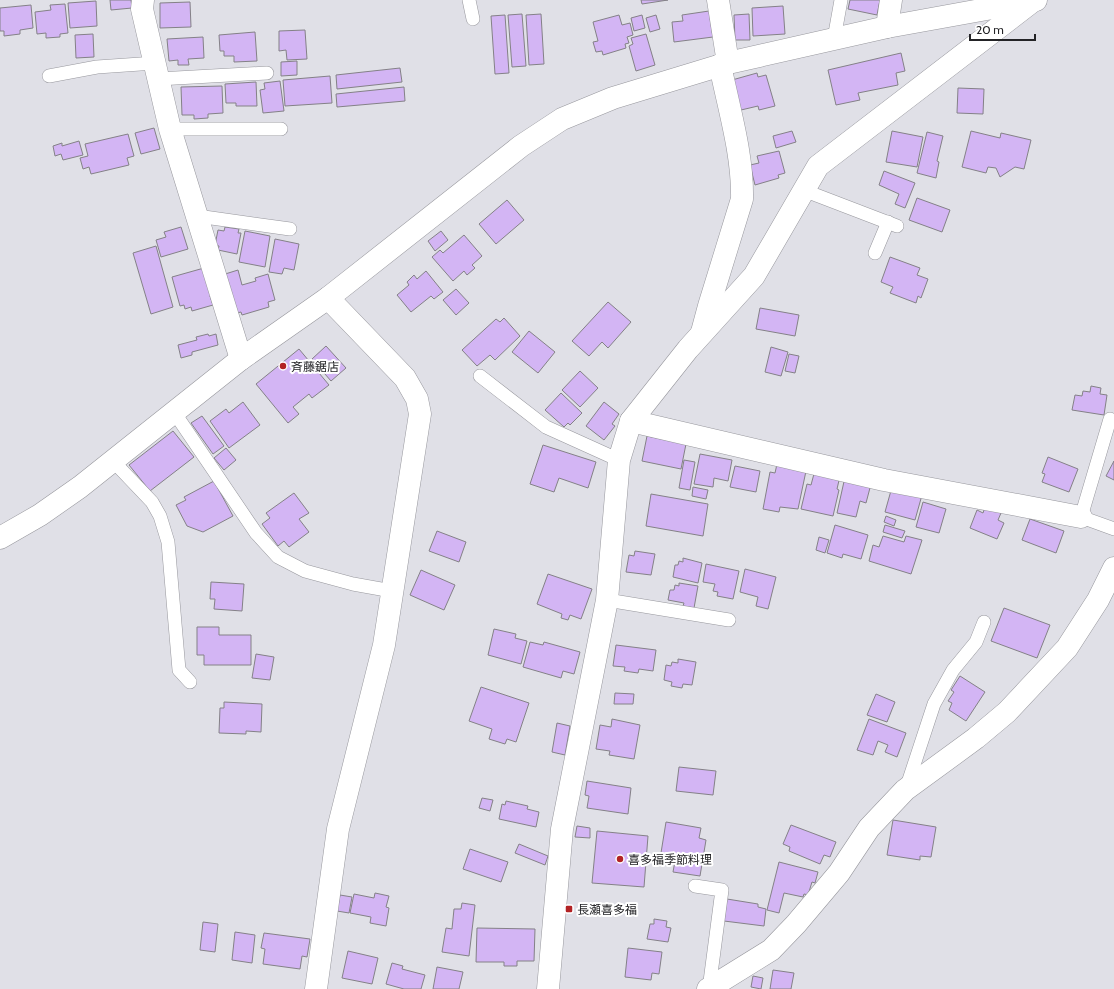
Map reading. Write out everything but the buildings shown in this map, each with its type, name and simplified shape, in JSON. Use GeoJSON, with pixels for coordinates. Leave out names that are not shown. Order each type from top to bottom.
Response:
{"type":"FeatureCollection","features":[{"type":"Feature","properties":{"kind":"street"},"geometry":{"type":"LineString","coordinates":[[143,0],[142,9],[170,129],[241,359]]}},
{"type":"Feature","properties":{"kind":"street"},"geometry":{"type":"LineString","coordinates":[[702,334],[709,306],[742,199],[742,181],[724,64],[718,0]]}},
{"type":"Feature","properties":{"kind":"street"},"geometry":{"type":"LineString","coordinates":[[887,27],[891,0]]}},
{"type":"Feature","properties":{"kind":"street"},"geometry":{"type":"LineString","coordinates":[[0,538],[40,515],[113,460],[241,359],[328,298],[521,146],[562,119],[613,98],[724,64],[887,27],[1034,0]]}},
{"type":"Feature","properties":{"kind":"street"},"geometry":{"type":"LineString","coordinates":[[548,989],[562,829],[607,600],[619,460],[631,420],[644,402],[702,334],[754,276],[818,166],[1034,0]]}},
{"type":"Feature","properties":{"kind":"street"},"geometry":{"type":"LineString","coordinates":[[316,989],[338,829],[384,645],[420,414],[417,399],[405,378],[328,298]]}},
{"type":"Feature","properties":{"kind":"street"},"geometry":{"type":"LineString","coordinates":[[631,420],[884,480],[1081,517]]}},
{"type":"Feature","properties":{"kind":"street"},"geometry":{"type":"LineString","coordinates":[[709,989],[771,950],[796,924],[839,873],[869,828],[905,790],[976,738],[1007,712],[1062,653],[1098,600],[1114,568]]}},
{"type":"Feature","properties":{"kind":"lane"},"geometry":{"type":"LineString","coordinates":[[469,0],[473,19]]}},
{"type":"Feature","properties":{"kind":"lane"},"geometry":{"type":"LineString","coordinates":[[834,39],[841,0]]}},
{"type":"Feature","properties":{"kind":"lane"},"geometry":{"type":"LineString","coordinates":[[49,76],[97,67],[156,71],[267,73]]}},
{"type":"Feature","properties":{"kind":"lane"},"geometry":{"type":"LineString","coordinates":[[170,129],[281,129]]}},
{"type":"Feature","properties":{"kind":"lane"},"geometry":{"type":"LineString","coordinates":[[803,190],[892,224],[875,253]]}},
{"type":"Feature","properties":{"kind":"lane"},"geometry":{"type":"LineString","coordinates":[[197,216],[290,229]]}},
{"type":"Feature","properties":{"kind":"lane"},"geometry":{"type":"LineString","coordinates":[[480,376],[546,427],[619,460]]}},
{"type":"Feature","properties":{"kind":"lane"},"geometry":{"type":"LineString","coordinates":[[174,412],[256,533],[278,557],[305,571],[353,584],[392,591]]}},
{"type":"Feature","properties":{"kind":"lane"},"geometry":{"type":"LineString","coordinates":[[1110,419],[1081,517],[1114,529]]}},
{"type":"Feature","properties":{"kind":"lane"},"geometry":{"type":"LineString","coordinates":[[113,460],[152,502],[160,516],[168,542],[179,670],[190,682]]}},
{"type":"Feature","properties":{"kind":"lane"},"geometry":{"type":"LineString","coordinates":[[607,600],[729,620]]}},
{"type":"Feature","properties":{"kind":"lane"},"geometry":{"type":"LineString","coordinates":[[905,790],[934,704],[953,670],[976,642],[984,622]]}},
{"type":"Feature","properties":{"kind":"lane"},"geometry":{"type":"LineString","coordinates":[[695,886],[722,890],[709,989]]}},
{"type":"Feature","properties":{"kind":"place","name":"斉藤鋸店"},"geometry":{"type":"Point","coordinates":[283,366]}},
{"type":"Feature","properties":{"kind":"place","name":"喜多福季節料理"},"geometry":{"type":"Point","coordinates":[620,859]}},
{"type":"Feature","properties":{"kind":"place","name":"長瀬喜多福"},"geometry":{"type":"Point","coordinates":[569,909]}}]}
